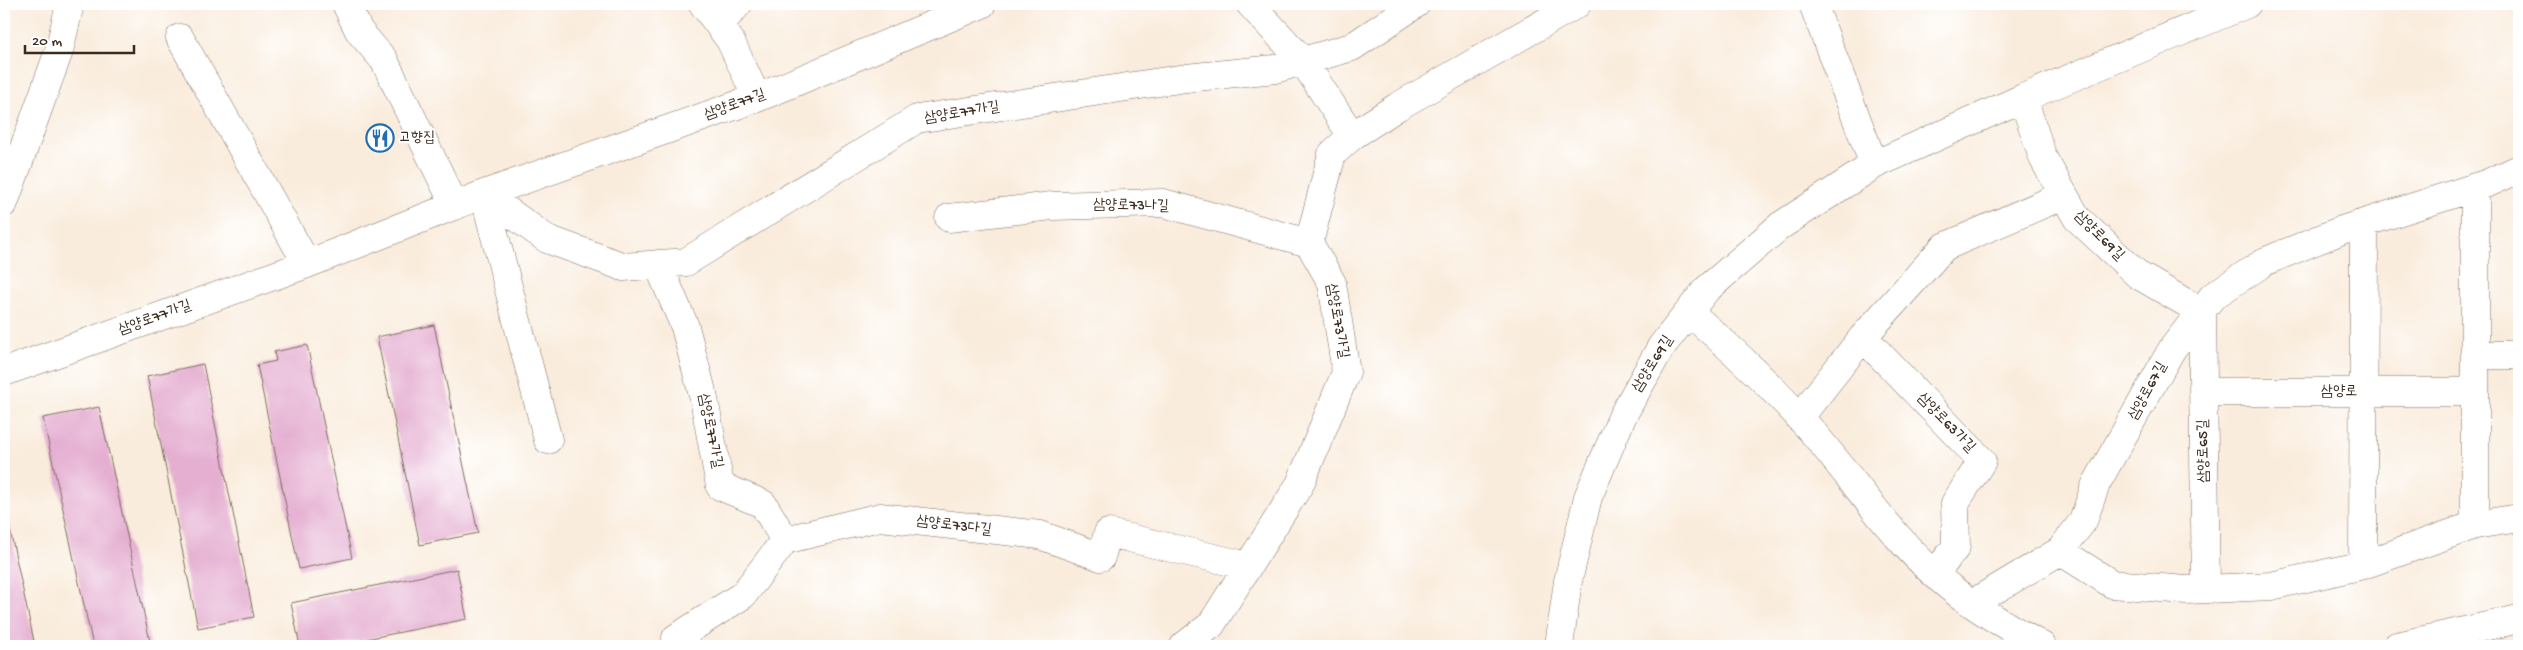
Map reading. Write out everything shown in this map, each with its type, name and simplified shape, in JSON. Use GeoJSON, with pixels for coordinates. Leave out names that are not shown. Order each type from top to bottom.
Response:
{"type":"FeatureCollection","features":[{"type":"Feature","properties":{"kind":"street"},"geometry":{"type":"LineString","coordinates":[[4,203],[59,51],[70,4]]}},
{"type":"Feature","properties":{"kind":"street"},"geometry":{"type":"LineString","coordinates":[[346,4],[359,31],[384,60],[455,206]]}},
{"type":"Feature","properties":{"kind":"street"},"geometry":{"type":"LineString","coordinates":[[703,4],[730,40],[756,98]]}},
{"type":"Feature","properties":{"kind":"street"},"geometry":{"type":"LineString","coordinates":[[719,25],[738,4]]}},
{"type":"Feature","properties":{"kind":"street","name":"삼양로77길"},"geometry":{"type":"LineString","coordinates":[[484,194],[756,98],[982,4]]}},
{"type":"Feature","properties":{"kind":"street"},"geometry":{"type":"LineString","coordinates":[[1250,4],[1303,61],[1352,136]]}},
{"type":"Feature","properties":{"kind":"street","name":"삼양로77가길"},"geometry":{"type":"LineString","coordinates":[[4,372],[307,264],[484,194],[547,239],[624,267],[686,262],[917,120],[1186,78],[1275,68],[1352,47],[1416,4]]}},
{"type":"Feature","properties":{"kind":"street"},"geometry":{"type":"LineString","coordinates":[[1309,243],[1332,154],[1352,136],[1397,107],[1577,4]]}},
{"type":"Feature","properties":{"kind":"street"},"geometry":{"type":"LineString","coordinates":[[1813,4],[1874,165]]}},
{"type":"Feature","properties":{"kind":"street","name":"삼양로69길"},"geometry":{"type":"LineString","coordinates":[[1559,646],[1568,581],[1588,496],[1623,415],[1661,347],[1706,290],[1780,226],[1874,165],[2023,98],[2247,4]]}},
{"type":"Feature","properties":{"kind":"street"},"geometry":{"type":"LineString","coordinates":[[180,38],[307,264]]}},
{"type":"Feature","properties":{"kind":"street","name":"삼양로69길"},"geometry":{"type":"LineString","coordinates":[[2023,98],[2043,158],[2077,218],[2138,275],[2202,312]]}},
{"type":"Feature","properties":{"kind":"street","name":"삼양로67길"},"geometry":{"type":"LineString","coordinates":[[1972,603],[2060,550],[2084,521],[2096,484],[2172,349],[2213,296],[2266,261],[2364,222],[2476,187],[2519,170]]}},
{"type":"Feature","properties":{"kind":"street"},"geometry":{"type":"LineString","coordinates":[[2475,525],[2476,187]]}},
{"type":"Feature","properties":{"kind":"street"},"geometry":{"type":"LineString","coordinates":[[484,194],[548,440]]}},
{"type":"Feature","properties":{"kind":"street"},"geometry":{"type":"LineString","coordinates":[[1800,418],[1863,336],[1944,247],[2064,195]]}},
{"type":"Feature","properties":{"kind":"street","name":"삼양로73나길"},"geometry":{"type":"LineString","coordinates":[[949,218],[1052,206],[1164,203],[1309,243]]}},
{"type":"Feature","properties":{"kind":"street"},"geometry":{"type":"LineString","coordinates":[[2363,565],[2364,222]]}},
{"type":"Feature","properties":{"kind":"street","name":"삼양로73가길"},"geometry":{"type":"LineString","coordinates":[[1184,646],[1211,625],[1300,484],[1346,372],[1332,283],[1309,243]]}},
{"type":"Feature","properties":{"kind":"street","name":"삼양로77가길"},"geometry":{"type":"LineString","coordinates":[[658,264],[685,327],[704,399],[720,486],[763,504],[785,540]]}},
{"type":"Feature","properties":{"kind":"street"},"geometry":{"type":"LineString","coordinates":[[1688,312],[1728,346],[1800,418],[1914,554],[1935,574],[2001,623],[2042,646]]}},
{"type":"Feature","properties":{"kind":"street","name":"삼양로65길"},"geometry":{"type":"LineString","coordinates":[[2202,312],[2206,589]]}},
{"type":"Feature","properties":{"kind":"street","name":"삼양로63가길"},"geometry":{"type":"LineString","coordinates":[[1863,336],[1982,461],[1955,503],[1956,548],[1935,574]]}},
{"type":"Feature","properties":{"kind":"street"},"geometry":{"type":"LineString","coordinates":[[2476,355],[2519,355]]}},
{"type":"Feature","properties":{"kind":"street","name":"삼양로"},"geometry":{"type":"LineString","coordinates":[[2203,392],[2476,392]]}},
{"type":"Feature","properties":{"kind":"street","name":"삼양로73다길"},"geometry":{"type":"LineString","coordinates":[[785,540],[880,517],[1040,535],[1101,557],[1108,533],[1248,566]]}},
{"type":"Feature","properties":{"kind":"street"},"geometry":{"type":"LineString","coordinates":[[2060,550],[2112,584],[2206,589],[2271,586],[2363,565],[2475,525],[2519,518]]}},
{"type":"Feature","properties":{"kind":"street"},"geometry":{"type":"LineString","coordinates":[[676,638],[742,595],[785,540]]}},
{"type":"Feature","properties":{"kind":"street"},"geometry":{"type":"LineString","coordinates":[[2397,646],[2519,619]]}},
{"type":"Feature","properties":{"kind":"building"},"geometry":{"type":"Polygon","coordinates":[[[434,325],[478,533],[420,545],[377,337],[434,325]]]}},
{"type":"Feature","properties":{"kind":"building"},"geometry":{"type":"Polygon","coordinates":[[[307,345],[352,558],[299,569],[257,365],[276,361],[274,352],[307,345]]]}},
{"type":"Feature","properties":{"kind":"building"},"geometry":{"type":"Polygon","coordinates":[[[203,364],[254,617],[198,628],[147,376],[203,364]]]}},
{"type":"Feature","properties":{"kind":"building"},"geometry":{"type":"Polygon","coordinates":[[[99,407],[151,646],[93,646],[43,418],[99,407]]]}},
{"type":"Feature","properties":{"kind":"building"},"geometry":{"type":"Polygon","coordinates":[[[5,507],[35,646],[4,646],[5,507]]]}},
{"type":"Feature","properties":{"kind":"building"},"geometry":{"type":"Polygon","coordinates":[[[457,569],[467,619],[331,646],[300,646],[291,603],[457,569]]]}},
{"type":"Feature","properties":{"kind":"place","name":"고향집"},"geometry":{"type":"Point","coordinates":[380,138]}}]}
